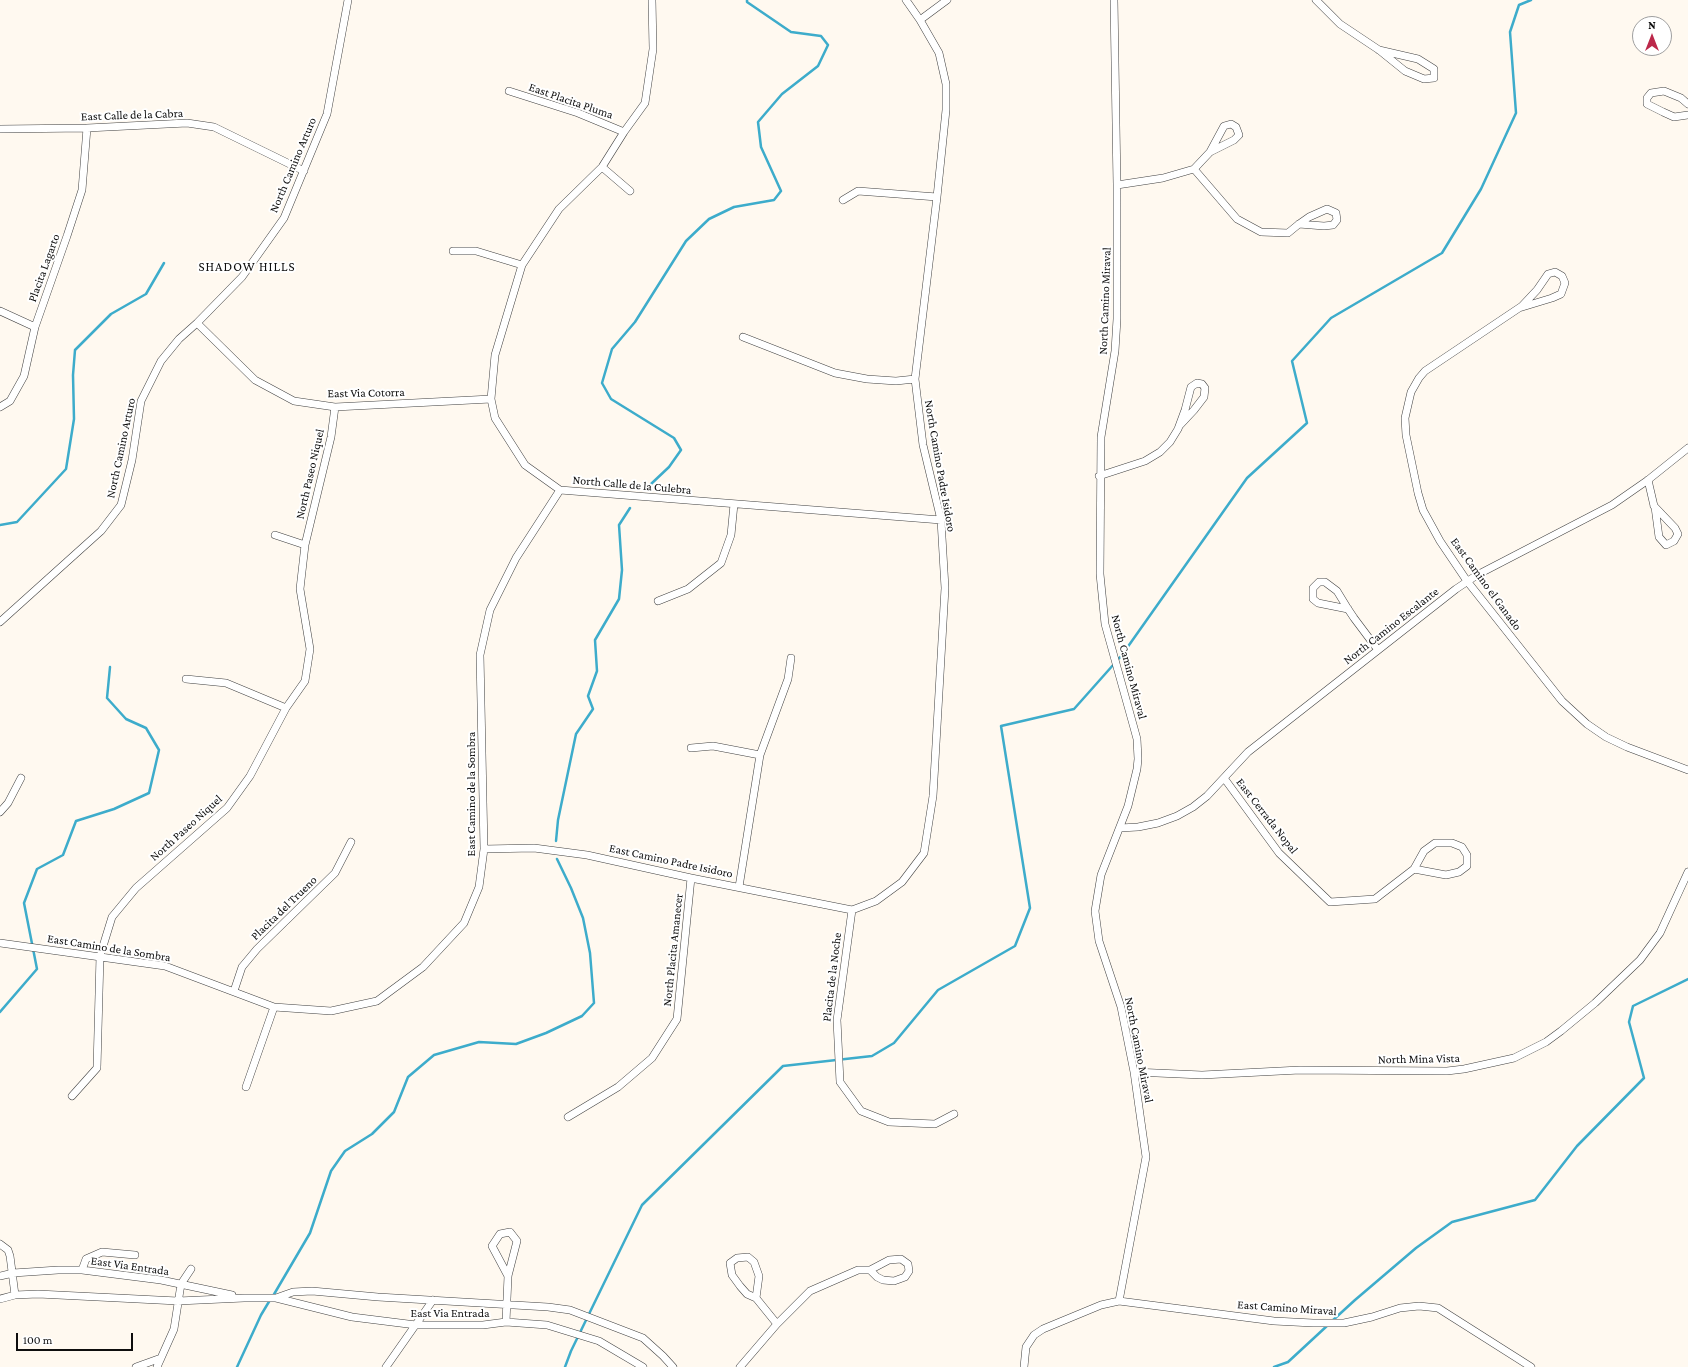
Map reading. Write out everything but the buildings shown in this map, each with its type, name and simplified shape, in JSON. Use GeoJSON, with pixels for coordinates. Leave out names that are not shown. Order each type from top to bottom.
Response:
{"type":"FeatureCollection","features":[{"type":"Feature","properties":{"kind":"street","name":"North Camino Arturo"},"geometry":{"type":"LineString","coordinates":[[0,622],[101,531],[121,505],[132,460],[141,401],[161,361],[179,339],[198,323],[242,277],[284,218],[327,114],[348,0]]}},
{"type":"Feature","properties":{"kind":"street","name":"North Calle de la Culebra"},"geometry":{"type":"LineString","coordinates":[[652,0],[653,49],[645,103],[624,132],[602,167],[559,209],[522,265],[495,355],[491,399],[495,418],[525,465],[560,490],[941,520]]}},
{"type":"Feature","properties":{"kind":"street","name":"North Camino Padre Isidoro"},"geometry":{"type":"LineString","coordinates":[[852,910],[876,901],[902,882],[924,852],[933,796],[945,588],[941,520],[923,444],[915,380],[937,197],[946,110],[946,84],[939,53],[920,20],[906,0]]}},
{"type":"Feature","properties":{"kind":"street"},"geometry":{"type":"LineString","coordinates":[[920,20],[947,0]]}},
{"type":"Feature","properties":{"kind":"street","name":"North Camino Miraval"},"geometry":{"type":"LineString","coordinates":[[1114,0],[1117,185],[1117,335],[1113,366],[1103,418],[1099,476],[1100,574],[1102,609],[1110,644],[1134,728],[1138,749],[1137,768],[1134,781],[1120,828],[1101,874],[1095,901],[1095,921],[1099,941],[1121,1007],[1134,1072],[1146,1157],[1119,1301]]}},
{"type":"Feature","properties":{"kind":"street"},"geometry":{"type":"LineString","coordinates":[[1316,0],[1340,24],[1379,50],[1405,71],[1424,79],[1434,78],[1434,68],[1418,59],[1379,50]]}},
{"type":"Feature","properties":{"kind":"street","name":"East Placita Pluma"},"geometry":{"type":"LineString","coordinates":[[509,91],[578,113],[624,132]]}},
{"type":"Feature","properties":{"kind":"street"},"geometry":{"type":"LineString","coordinates":[[1688,104],[1681,98],[1664,91],[1651,93],[1647,98],[1647,104],[1674,117],[1688,115]]}},
{"type":"Feature","properties":{"kind":"street","name":"East Calle de la Cabra"},"geometry":{"type":"LineString","coordinates":[[0,129],[87,128],[187,123],[214,127],[304,171]]}},
{"type":"Feature","properties":{"kind":"street","name":"Placita Lagarto"},"geometry":{"type":"LineString","coordinates":[[0,407],[10,401],[24,376],[35,327],[82,190],[87,128]]}},
{"type":"Feature","properties":{"kind":"street"},"geometry":{"type":"LineString","coordinates":[[1117,185],[1163,178],[1194,168],[1210,152]]}},
{"type":"Feature","properties":{"kind":"street"},"geometry":{"type":"LineString","coordinates":[[602,167],[630,191]]}},
{"type":"Feature","properties":{"kind":"street"},"geometry":{"type":"LineString","coordinates":[[1194,168],[1237,219],[1261,232],[1288,233],[1299,224],[1309,217],[1327,209],[1336,213],[1337,220],[1332,225],[1324,226],[1299,224]]}},
{"type":"Feature","properties":{"kind":"street"},"geometry":{"type":"LineString","coordinates":[[843,200],[858,191],[937,197]]}},
{"type":"Feature","properties":{"kind":"street"},"geometry":{"type":"LineString","coordinates":[[453,252],[476,251],[522,265]]}},
{"type":"Feature","properties":{"kind":"street","name":"East Camino el Ganado"},"geometry":{"type":"LineString","coordinates":[[1519,308],[1561,294],[1565,283],[1562,276],[1555,272],[1548,274],[1537,290],[1519,308],[1425,371],[1414,384],[1408,400],[1405,418],[1406,435],[1422,506],[1440,541],[1467,582],[1562,701],[1596,730],[1616,742],[1688,770]]}},
{"type":"Feature","properties":{"kind":"street"},"geometry":{"type":"LineString","coordinates":[[0,311],[35,327]]}},
{"type":"Feature","properties":{"kind":"street","name":"East Via Cotorra"},"geometry":{"type":"LineString","coordinates":[[198,323],[255,380],[294,401],[335,407],[491,399]]}},
{"type":"Feature","properties":{"kind":"street"},"geometry":{"type":"LineString","coordinates":[[743,337],[835,373],[867,379],[896,381],[915,380]]}},
{"type":"Feature","properties":{"kind":"street"},"geometry":{"type":"LineString","coordinates":[[1099,476],[1145,461],[1155,456],[1170,442],[1180,425],[1204,397],[1206,391],[1202,384],[1197,383],[1191,387],[1180,425]]}},
{"type":"Feature","properties":{"kind":"street","name":"North Paseo Niquel"},"geometry":{"type":"LineString","coordinates":[[72,1096],[97,1068],[100,956],[112,917],[136,888],[227,808],[250,776],[286,708],[305,681],[310,649],[300,589],[305,545],[331,437],[335,407]]}},
{"type":"Feature","properties":{"kind":"street","name":"North Camino Escalante"},"geometry":{"type":"LineString","coordinates":[[1120,828],[1149,825],[1168,820],[1201,802],[1248,752],[1467,582],[1612,505],[1648,480],[1688,448]]}},
{"type":"Feature","properties":{"kind":"street"},"geometry":{"type":"LineString","coordinates":[[1648,480],[1659,537],[1666,545],[1674,541],[1678,534],[1675,528],[1654,506]]}},
{"type":"Feature","properties":{"kind":"street","name":"East Camino de la Sombra"},"geometry":{"type":"LineString","coordinates":[[0,943],[165,966],[274,1007],[331,1011],[377,1001],[423,967],[464,923],[479,887],[484,849],[480,655],[490,610],[516,558],[560,490]]}},
{"type":"Feature","properties":{"kind":"street"},"geometry":{"type":"LineString","coordinates":[[658,601],[688,589],[721,563],[731,535],[734,504]]}},
{"type":"Feature","properties":{"kind":"street"},"geometry":{"type":"LineString","coordinates":[[275,535],[305,545]]}},
{"type":"Feature","properties":{"kind":"street"},"geometry":{"type":"LineString","coordinates":[[1348,609],[1318,603],[1312,599],[1313,588],[1319,582],[1325,582],[1337,591],[1348,609],[1378,650]]}},
{"type":"Feature","properties":{"kind":"street"},"geometry":{"type":"LineString","coordinates":[[739,887],[760,755],[788,679],[791,658]]}},
{"type":"Feature","properties":{"kind":"street"},"geometry":{"type":"LineString","coordinates":[[186,679],[226,683],[286,708]]}},
{"type":"Feature","properties":{"kind":"street"},"geometry":{"type":"LineString","coordinates":[[691,748],[713,746],[760,755]]}},
{"type":"Feature","properties":{"kind":"street"},"geometry":{"type":"LineString","coordinates":[[0,812],[8,803],[21,778]]}},
{"type":"Feature","properties":{"kind":"street","name":"East Cerrada Nopal"},"geometry":{"type":"LineString","coordinates":[[1224,778],[1279,852],[1330,902],[1375,899],[1414,869],[1424,851],[1435,842],[1452,842],[1462,847],[1467,855],[1467,866],[1459,872],[1446,874],[1414,869]]}},
{"type":"Feature","properties":{"kind":"street","name":"Placita del Trueno"},"geometry":{"type":"LineString","coordinates":[[234,991],[242,967],[257,949],[335,873],[351,842]]}},
{"type":"Feature","properties":{"kind":"street","name":"East Camino Padre Isidoro"},"geometry":{"type":"LineString","coordinates":[[484,849],[534,848],[587,855],[691,878],[852,910]]}},
{"type":"Feature","properties":{"kind":"street","name":"North Mina Vista"},"geometry":{"type":"LineString","coordinates":[[1134,1072],[1216,1075],[1293,1070],[1447,1071],[1464,1069],[1514,1058],[1546,1042],[1561,1031],[1600,998],[1640,960],[1660,933],[1688,872]]}},
{"type":"Feature","properties":{"kind":"street","name":"North Placita Amanecer"},"geometry":{"type":"LineString","coordinates":[[568,1117],[618,1087],[652,1058],[677,1019],[691,878]]}},
{"type":"Feature","properties":{"kind":"street","name":"Placita de la Noche"},"geometry":{"type":"LineString","coordinates":[[852,910],[837,1020],[840,1082],[861,1111],[889,1122],[936,1124],[954,1114]]}},
{"type":"Feature","properties":{"kind":"street"},"geometry":{"type":"LineString","coordinates":[[246,1087],[274,1007]]}},
{"type":"Feature","properties":{"kind":"street"},"geometry":{"type":"LineString","coordinates":[[506,1322],[508,1276],[517,1241],[510,1232],[500,1234],[492,1246],[508,1276]]}},
{"type":"Feature","properties":{"kind":"street"},"geometry":{"type":"LineString","coordinates":[[0,1244],[8,1250],[13,1273],[15,1295]]}},
{"type":"Feature","properties":{"kind":"street"},"geometry":{"type":"LineString","coordinates":[[82,1270],[86,1260],[102,1252],[135,1256]]}},
{"type":"Feature","properties":{"kind":"street"},"geometry":{"type":"LineString","coordinates":[[756,1298],[759,1276],[754,1262],[748,1257],[736,1258],[730,1263],[732,1275],[747,1294],[756,1298],[777,1324]]}},
{"type":"Feature","properties":{"kind":"street"},"geometry":{"type":"LineString","coordinates":[[740,1367],[777,1324],[810,1291],[858,1270],[870,1270],[889,1260],[901,1259],[908,1264],[909,1271],[905,1278],[894,1281],[883,1280],[877,1277],[870,1270]]}},
{"type":"Feature","properties":{"kind":"street"},"geometry":{"type":"LineString","coordinates":[[157,1367],[174,1329],[181,1284],[191,1269]]}},
{"type":"Feature","properties":{"kind":"street","name":"East Via Entrada"},"geometry":{"type":"LineString","coordinates":[[0,1276],[13,1273],[82,1270],[161,1280],[244,1298]]}},
{"type":"Feature","properties":{"kind":"street","name":"East Via Entrada"},"geometry":{"type":"LineString","coordinates":[[276,1298],[293,1292],[312,1291],[548,1307],[570,1310],[610,1324],[643,1338],[673,1367]]}},
{"type":"Feature","properties":{"kind":"street","name":"East Via Entrada"},"geometry":{"type":"LineString","coordinates":[[0,1299],[15,1295],[75,1295],[178,1301],[276,1298],[352,1317],[416,1325],[488,1325],[506,1322],[546,1325],[599,1341],[643,1367]]}},
{"type":"Feature","properties":{"kind":"street"},"geometry":{"type":"LineString","coordinates":[[386,1367],[433,1300]]}},
{"type":"Feature","properties":{"kind":"street"},"geometry":{"type":"LineString","coordinates":[[1024,1367],[1026,1347],[1034,1335],[1043,1329],[1101,1305],[1119,1301]]}},
{"type":"Feature","properties":{"kind":"street","name":"East Camino Miraval"},"geometry":{"type":"LineString","coordinates":[[1119,1301],[1274,1321],[1313,1324],[1344,1323],[1372,1317],[1400,1308],[1420,1306],[1438,1308],[1531,1367]]}},
{"type":"Feature","properties":{"kind":"street"},"geometry":{"type":"LineString","coordinates":[[136,1367],[160,1358]]}},
{"type":"Feature","properties":{"kind":"waterway"},"geometry":{"type":"LineString","coordinates":[[651,484],[669,467],[681,450],[674,438],[611,399],[602,383],[612,349],[635,322],[686,241],[709,219],[734,207],[774,200],[781,191],[761,147],[758,122],[782,94],[818,66],[828,45],[821,36],[791,32],[747,2],[747,0]]}},
{"type":"Feature","properties":{"kind":"waterway"},"geometry":{"type":"LineString","coordinates":[[565,1367],[571,1351],[642,1205],[783,1066],[872,1056],[894,1043],[938,990],[1015,946],[1030,908],[1001,726],[1074,709],[1122,655],[1247,478],[1307,423],[1292,361],[1331,318],[1442,253],[1481,189],[1516,113],[1510,32],[1519,5],[1531,0]]}},
{"type":"Feature","properties":{"kind":"waterway"},"geometry":{"type":"LineString","coordinates":[[0,525],[17,522],[66,469],[74,419],[73,375],[75,350],[111,314],[146,294],[164,263]]}},
{"type":"Feature","properties":{"kind":"waterway"},"geometry":{"type":"LineString","coordinates":[[556,841],[558,820],[576,734],[593,709],[588,696],[597,671],[595,640],[619,599],[622,570],[619,525],[630,508]]}},
{"type":"Feature","properties":{"kind":"waterway"},"geometry":{"type":"LineString","coordinates":[[0,1012],[37,969],[24,903],[37,869],[63,855],[76,821],[114,809],[149,793],[159,750],[146,728],[126,719],[107,698],[110,667]]}},
{"type":"Feature","properties":{"kind":"waterway"},"geometry":{"type":"LineString","coordinates":[[273,1296],[310,1233],[331,1171],[345,1151],[372,1134],[394,1112],[408,1077],[434,1055],[479,1042],[516,1044],[546,1033],[582,1016],[594,1003],[590,953],[583,918],[557,859]]}},
{"type":"Feature","properties":{"kind":"waterway"},"geometry":{"type":"LineString","coordinates":[[1332,1321],[1416,1248],[1452,1222],[1535,1200],[1577,1146],[1644,1078],[1629,1022],[1633,1006],[1688,979]]}},
{"type":"Feature","properties":{"kind":"waterway"},"geometry":{"type":"LineString","coordinates":[[237,1367],[261,1315],[270,1300]]}},
{"type":"Feature","properties":{"kind":"waterway"},"geometry":{"type":"LineString","coordinates":[[1274,1367],[1288,1362],[1328,1325]]}},
{"type":"Feature","properties":{"kind":"district","name":"SHADOW HILLS"},"geometry":{"type":"Point","coordinates":[247,267]}}]}
